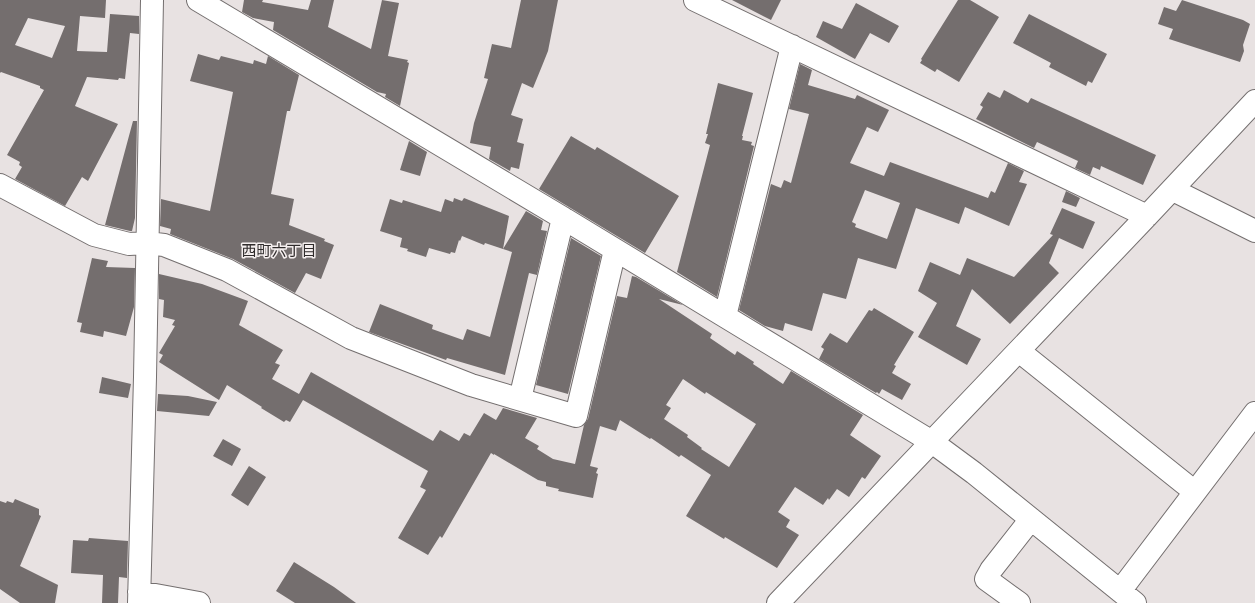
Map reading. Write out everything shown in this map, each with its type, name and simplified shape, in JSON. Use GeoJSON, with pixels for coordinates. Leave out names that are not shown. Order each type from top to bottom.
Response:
{"type":"FeatureCollection","features":[{"type":"Feature","properties":{"kind":"street"},"geometry":{"type":"LineString","coordinates":[[152,0],[139,598],[199,603]]}},
{"type":"Feature","properties":{"kind":"street"},"geometry":{"type":"LineString","coordinates":[[198,0],[563,218],[932,442],[974,473],[1127,597],[1195,492],[1255,413]]}},
{"type":"Feature","properties":{"kind":"street"},"geometry":{"type":"LineString","coordinates":[[695,0],[1147,216]]}},
{"type":"Feature","properties":{"kind":"street"},"geometry":{"type":"LineString","coordinates":[[725,316],[792,46]]}},
{"type":"Feature","properties":{"kind":"street"},"geometry":{"type":"LineString","coordinates":[[778,603],[1020,351],[1255,101]]}},
{"type":"Feature","properties":{"kind":"street"},"geometry":{"type":"LineString","coordinates":[[0,185],[94,235],[129,244],[147,243],[164,245],[227,270],[351,338],[471,385],[576,416],[615,250]]}},
{"type":"Feature","properties":{"kind":"street"},"geometry":{"type":"LineString","coordinates":[[1172,190],[1255,231]]}},
{"type":"Feature","properties":{"kind":"street"},"geometry":{"type":"LineString","coordinates":[[520,399],[563,218]]}},
{"type":"Feature","properties":{"kind":"street"},"geometry":{"type":"LineString","coordinates":[[1020,351],[1195,492]]}},
{"type":"Feature","properties":{"kind":"street"},"geometry":{"type":"LineString","coordinates":[[1020,603],[986,579],[991,570],[1031,519]]}},
{"type":"Feature","properties":{"kind":"building"},"geometry":{"type":"Polygon","coordinates":[[[0,0],[106,0],[105,18],[80,16],[77,51],[107,52],[110,14],[139,16],[139,34],[130,33],[125,79],[119,78],[118,80],[87,77],[75,106],[118,124],[88,181],[82,177],[65,206],[15,179],[22,167],[19,165],[20,162],[7,155],[44,90],[40,88],[40,86],[1,72],[0,73],[0,0]],[[28,18],[15,45],[52,58],[65,26],[28,18]]]}},
{"type":"Feature","properties":{"kind":"building"},"geometry":{"type":"Polygon","coordinates":[[[244,0],[263,0],[262,2],[308,10],[311,0],[334,0],[328,27],[371,49],[382,0],[399,3],[388,56],[408,60],[407,62],[409,63],[400,106],[385,97],[386,94],[377,92],[273,30],[274,22],[253,18],[242,12],[244,0]]]}},
{"type":"Feature","properties":{"kind":"building"},"geometry":{"type":"Polygon","coordinates":[[[521,0],[558,0],[548,51],[542,66],[533,88],[522,83],[511,115],[523,119],[517,142],[524,144],[519,169],[511,167],[510,171],[489,159],[491,147],[470,143],[474,123],[488,79],[484,78],[492,44],[511,48],[521,0]]]}},
{"type":"Feature","properties":{"kind":"building"},"geometry":{"type":"Polygon","coordinates":[[[732,0],[781,0],[771,20],[732,0]]]}},
{"type":"Feature","properties":{"kind":"building"},"geometry":{"type":"Polygon","coordinates":[[[958,0],[970,0],[999,17],[959,82],[937,69],[935,72],[920,63],[922,60],[921,59],[958,0]]]}},
{"type":"Feature","properties":{"kind":"building"},"geometry":{"type":"Polygon","coordinates":[[[1182,0],[1243,20],[1250,24],[1243,45],[1244,51],[1240,62],[1169,39],[1173,29],[1158,24],[1164,7],[1176,11],[1182,0]]]}},
{"type":"Feature","properties":{"kind":"building"},"geometry":{"type":"Polygon","coordinates":[[[856,3],[899,26],[889,43],[870,33],[855,59],[816,37],[823,21],[842,29],[856,3]]]}},
{"type":"Feature","properties":{"kind":"building"},"geometry":{"type":"Polygon","coordinates":[[[1029,14],[1107,54],[1092,83],[1088,81],[1086,86],[1049,67],[1051,63],[1013,43],[1029,14]]]}},
{"type":"Feature","properties":{"kind":"building"},"geometry":{"type":"Polygon","coordinates":[[[198,54],[219,60],[221,56],[253,64],[254,60],[266,64],[268,56],[299,75],[290,111],[287,111],[271,194],[294,199],[289,225],[325,239],[324,241],[334,245],[321,279],[306,273],[295,293],[233,259],[170,234],[171,229],[160,226],[161,199],[210,211],[233,92],[190,81],[198,54]]]}},
{"type":"Feature","properties":{"kind":"building"},"geometry":{"type":"Polygon","coordinates":[[[800,64],[812,70],[808,85],[855,99],[857,95],[889,110],[878,132],[867,127],[850,163],[884,176],[890,162],[988,198],[991,191],[995,193],[1008,163],[1024,171],[1019,182],[1027,184],[1009,226],[965,207],[959,224],[916,208],[896,269],[858,258],[846,299],[823,293],[812,331],[785,323],[783,331],[765,326],[739,310],[771,184],[781,188],[784,180],[791,183],[809,114],[789,109],[800,64]],[[865,190],[852,222],[856,224],[855,227],[887,239],[900,203],[865,190]]]}},
{"type":"Feature","properties":{"kind":"building"},"geometry":{"type":"Polygon","coordinates":[[[718,83],[753,93],[742,140],[752,142],[751,145],[754,146],[717,297],[677,272],[710,145],[705,143],[708,134],[706,134],[718,83]]]}},
{"type":"Feature","properties":{"kind":"building"},"geometry":{"type":"Polygon","coordinates":[[[1004,90],[1028,103],[1031,98],[1156,155],[1143,185],[1101,166],[1100,170],[1093,167],[1090,175],[1075,168],[1078,161],[1037,142],[1034,148],[976,119],[983,107],[980,105],[988,92],[1000,98],[1004,90]]]}},
{"type":"Feature","properties":{"kind":"building"},"geometry":{"type":"Polygon","coordinates":[[[133,121],[137,121],[135,218],[132,231],[130,231],[105,225],[133,121]]]}},
{"type":"Feature","properties":{"kind":"building"},"geometry":{"type":"Polygon","coordinates":[[[571,136],[595,150],[597,147],[679,196],[645,253],[539,189],[571,136]]]}},
{"type":"Feature","properties":{"kind":"building"},"geometry":{"type":"Polygon","coordinates":[[[409,141],[427,152],[420,176],[400,170],[409,141]]]}},
{"type":"Feature","properties":{"kind":"building"},"geometry":{"type":"Polygon","coordinates":[[[1066,191],[1080,198],[1076,207],[1062,202],[1066,191]]]}},
{"type":"Feature","properties":{"kind":"building"},"geometry":{"type":"Polygon","coordinates":[[[454,198],[462,201],[464,198],[509,216],[503,249],[485,243],[484,245],[462,236],[460,241],[459,240],[455,253],[451,252],[450,254],[429,248],[426,257],[407,251],[408,249],[400,247],[402,238],[380,231],[390,199],[402,203],[403,200],[441,212],[445,199],[453,202],[454,198]]]}},
{"type":"Feature","properties":{"kind":"building"},"geometry":{"type":"Polygon","coordinates":[[[1062,208],[1095,222],[1083,249],[1059,238],[1049,263],[1059,273],[1010,324],[972,289],[956,326],[981,339],[967,365],[918,337],[937,303],[918,291],[930,262],[960,275],[967,258],[1014,277],[1053,235],[1050,234],[1062,208]]]}},
{"type":"Feature","properties":{"kind":"building"},"geometry":{"type":"Polygon","coordinates":[[[526,211],[543,221],[541,230],[547,231],[537,275],[529,273],[505,375],[447,358],[446,360],[369,332],[380,304],[433,325],[432,329],[463,340],[467,329],[490,337],[512,252],[503,249],[526,211]]]}},
{"type":"Feature","properties":{"kind":"building"},"geometry":{"type":"Polygon","coordinates":[[[571,238],[601,256],[568,394],[536,385],[571,238]]]}},
{"type":"Feature","properties":{"kind":"building"},"geometry":{"type":"Polygon","coordinates":[[[92,258],[108,261],[106,267],[135,268],[134,307],[126,336],[104,331],[103,337],[80,332],[82,323],[77,322],[92,258]]]}},
{"type":"Feature","properties":{"kind":"building"},"geometry":{"type":"Polygon","coordinates":[[[159,274],[202,284],[248,301],[239,325],[283,350],[275,363],[280,365],[272,379],[299,394],[311,372],[433,441],[440,430],[459,441],[464,433],[470,436],[484,413],[496,420],[503,408],[537,418],[525,438],[539,446],[537,449],[553,459],[575,464],[584,425],[588,419],[617,296],[627,298],[632,276],[683,305],[659,299],[712,334],[710,338],[735,355],[737,351],[754,362],[753,364],[783,384],[791,371],[863,415],[850,435],[881,456],[865,479],[862,477],[849,497],[837,489],[829,500],[828,498],[823,505],[795,487],[778,512],[790,520],[786,527],[799,535],[777,568],[686,516],[711,475],[681,455],[679,457],[651,438],[650,439],[620,420],[616,431],[600,426],[590,466],[598,468],[593,498],[558,491],[559,489],[546,486],[546,482],[538,480],[491,453],[442,538],[440,536],[428,555],[398,538],[426,490],[420,487],[428,471],[303,400],[290,422],[286,420],[284,422],[227,385],[219,400],[159,362],[163,355],[159,353],[175,326],[172,325],[175,320],[163,317],[164,300],[159,299],[159,274]],[[683,379],[666,405],[671,408],[664,419],[688,435],[687,437],[702,448],[701,449],[729,467],[756,424],[706,392],[705,394],[683,379]]]}},
{"type":"Feature","properties":{"kind":"building"},"geometry":{"type":"Polygon","coordinates":[[[874,308],[914,332],[894,365],[896,366],[892,373],[911,384],[902,400],[882,389],[879,394],[877,392],[876,393],[819,359],[824,349],[821,347],[830,333],[847,343],[869,310],[872,311],[874,308]]]}},
{"type":"Feature","properties":{"kind":"building"},"geometry":{"type":"Polygon","coordinates":[[[102,377],[131,384],[128,398],[99,393],[102,377]]]}},
{"type":"Feature","properties":{"kind":"building"},"geometry":{"type":"Polygon","coordinates":[[[158,394],[188,396],[217,402],[209,416],[157,411],[158,394]]]}},
{"type":"Feature","properties":{"kind":"building"},"geometry":{"type":"Polygon","coordinates":[[[223,439],[241,449],[232,466],[213,456],[223,439]]]}},
{"type":"Feature","properties":{"kind":"building"},"geometry":{"type":"Polygon","coordinates":[[[249,466],[266,477],[248,506],[231,495],[249,466]]]}},
{"type":"Feature","properties":{"kind":"building"},"geometry":{"type":"Polygon","coordinates":[[[15,499],[39,509],[39,515],[41,516],[20,566],[58,585],[55,603],[20,603],[0,589],[0,501],[13,503],[15,499]]]}},
{"type":"Feature","properties":{"kind":"building"},"geometry":{"type":"Polygon","coordinates":[[[89,538],[128,541],[127,578],[119,577],[118,603],[102,603],[103,575],[71,573],[73,540],[88,541],[89,538]]]}},
{"type":"Feature","properties":{"kind":"building"},"geometry":{"type":"Polygon","coordinates":[[[294,562],[334,587],[356,603],[295,603],[276,591],[294,562]]]}},
{"type":"Feature","properties":{"kind":"district","name":"西町六丁目"},"geometry":{"type":"Point","coordinates":[279,250]}}]}
